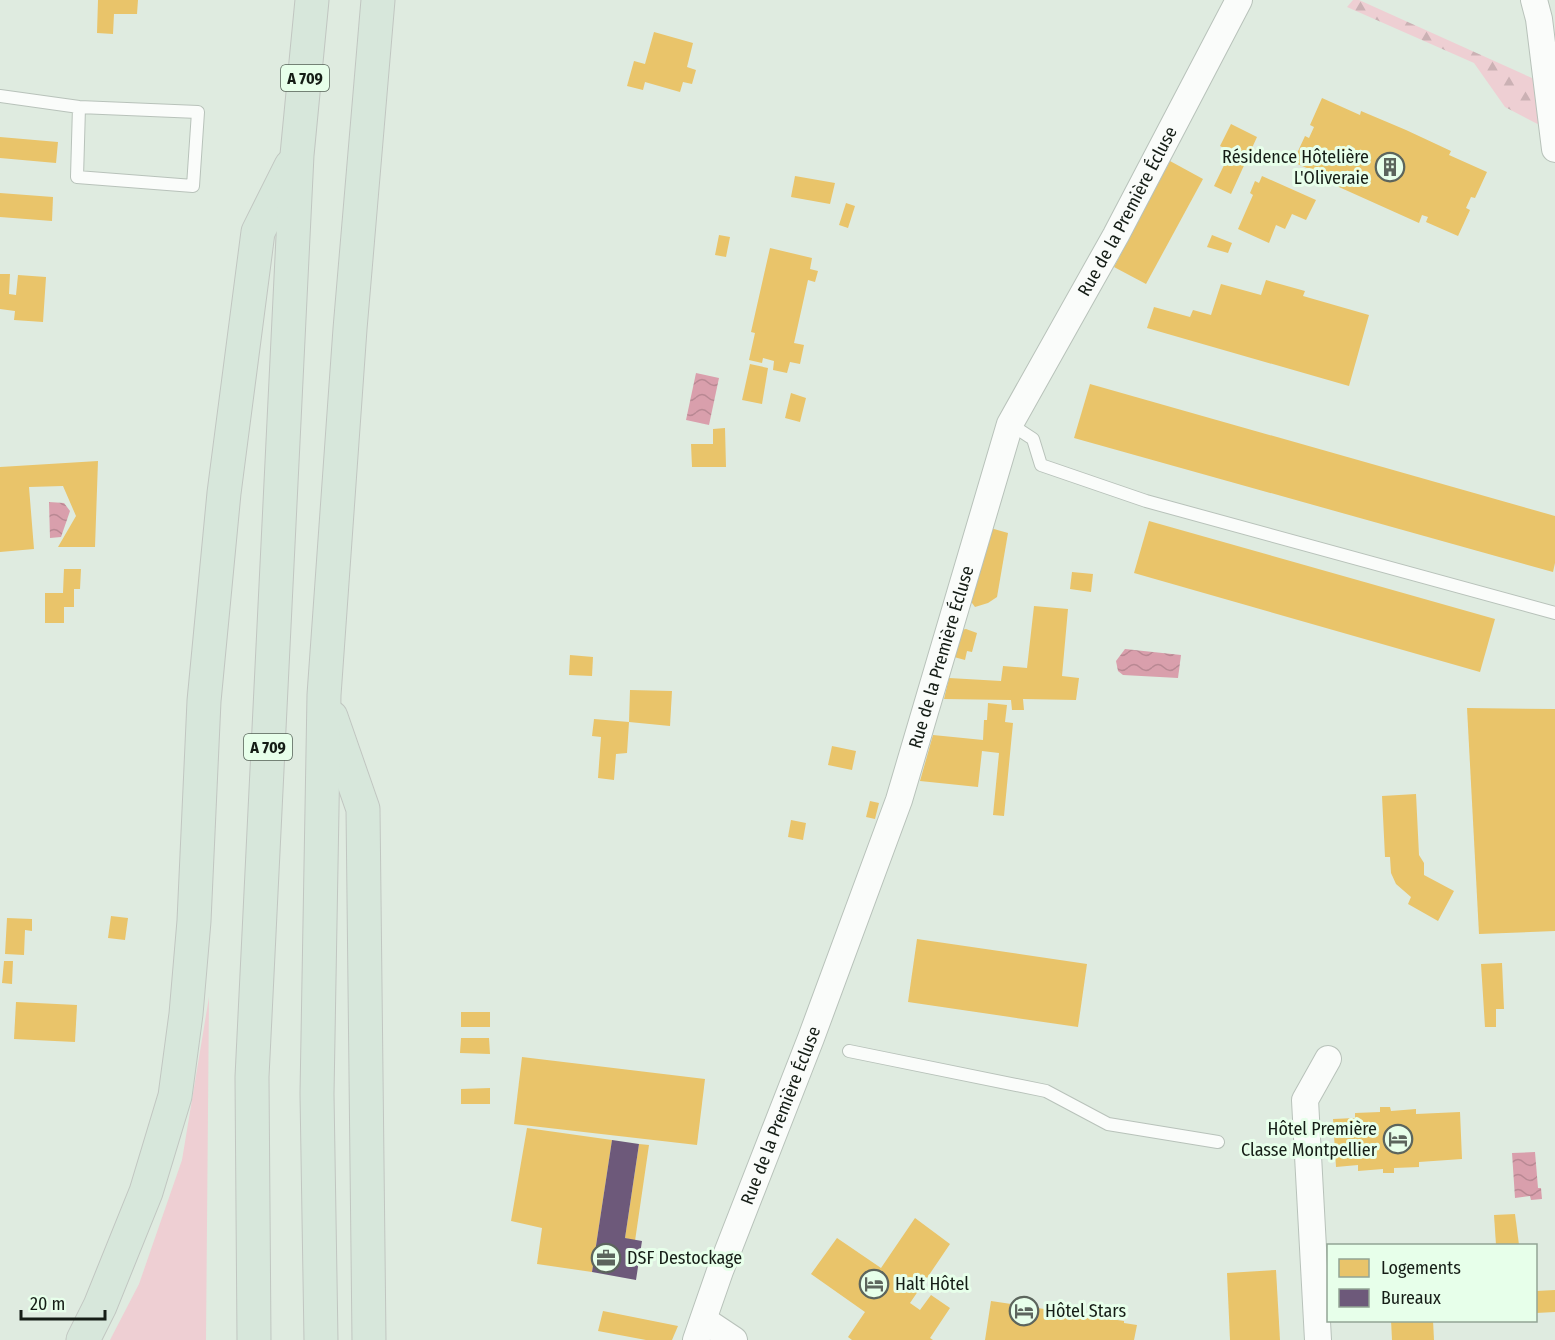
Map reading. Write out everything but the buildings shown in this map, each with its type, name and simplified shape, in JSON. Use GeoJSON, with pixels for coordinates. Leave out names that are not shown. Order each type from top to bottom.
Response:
{"type":"FeatureCollection","features":[{"type":"Feature","properties":{"kind":"highway","name":"A 709"},"geometry":{"type":"LineString","coordinates":[[254,1340],[252,1077],[297,155],[312,0]]}},
{"type":"Feature","properties":{"kind":"highway"},"geometry":{"type":"LineString","coordinates":[[321,1340],[317,1094],[324,695],[350,329],[378,0]]}},
{"type":"Feature","properties":{"kind":"highway"},"geometry":{"type":"LineString","coordinates":[[83,1340],[100,1306],[146,1191],[175,1096],[186,1014],[194,921],[205,690],[224,493],[258,232],[297,155]]}},
{"type":"Feature","properties":{"kind":"highway"},"geometry":{"type":"LineString","coordinates":[[324,695],[363,809],[369,1340]]}},
{"type":"Feature","properties":{"kind":"highway"},"geometry":{"type":"LineString","coordinates":[[368,1235],[392,1340]]}},
{"type":"Feature","properties":{"kind":"street","name":"Rue de la Première Écluse"},"geometry":{"type":"LineString","coordinates":[[700,1330],[899,800],[1010,424],[1116,235],[1239,0]]}},
{"type":"Feature","properties":{"kind":"street"},"geometry":{"type":"LineString","coordinates":[[1534,0],[1539,19],[1555,149]]}},
{"type":"Feature","properties":{"kind":"street"},"geometry":{"type":"LineString","coordinates":[[1318,1340],[1305,1100],[1328,1059]]}},
{"type":"Feature","properties":{"kind":"street"},"geometry":{"type":"LineString","coordinates":[[700,1330],[734,1340]]}},
{"type":"Feature","properties":{"kind":"lane"},"geometry":{"type":"LineString","coordinates":[[0,96],[79,107],[198,112],[193,186],[77,177],[79,107]]}},
{"type":"Feature","properties":{"kind":"lane"},"geometry":{"type":"LineString","coordinates":[[1010,424],[1033,439],[1041,465],[1146,501],[1555,613]]}},
{"type":"Feature","properties":{"kind":"lane"},"geometry":{"type":"LineString","coordinates":[[849,1051],[1046,1091],[1108,1124],[1218,1142]]}},
{"type":"Feature","properties":{"kind":"green space"},"geometry":{"type":"Polygon","coordinates":[[[1353,0],[1359,0],[1532,78],[1555,94],[1555,133],[1505,107],[1474,63],[1347,7],[1353,0]]]}},
{"type":"Feature","properties":{"kind":"green space"},"geometry":{"type":"Polygon","coordinates":[[[209,997],[206,1340],[110,1340],[139,1284],[182,1160],[209,997]]]}},
{"type":"Feature","properties":{"kind":"water"},"geometry":{"type":"Polygon","coordinates":[[[696,373],[719,378],[709,425],[686,420],[696,373]]]}},
{"type":"Feature","properties":{"kind":"water"},"geometry":{"type":"Polygon","coordinates":[[[49,502],[64,503],[70,511],[61,537],[50,538],[49,502]]]}},
{"type":"Feature","properties":{"kind":"water"},"geometry":{"type":"Polygon","coordinates":[[[1125,649],[1181,655],[1178,678],[1123,675],[1118,671],[1116,661],[1125,649]]]}},
{"type":"Feature","properties":{"kind":"water"},"geometry":{"type":"Polygon","coordinates":[[[1535,1152],[1538,1188],[1541,1188],[1542,1199],[1531,1200],[1530,1196],[1515,1198],[1512,1153],[1535,1152]]]}},
{"type":"Feature","properties":{"kind":"place","name":"Résidence Hôtelière L'Oliveraie"},"geometry":{"type":"Point","coordinates":[1390,167]}},
{"type":"Feature","properties":{"kind":"place","name":"Hôtel Première Classe Montpellier"},"geometry":{"type":"Point","coordinates":[1398,1139]}},
{"type":"Feature","properties":{"kind":"place","name":"DSF Destockage"},"geometry":{"type":"Point","coordinates":[606,1258]}},
{"type":"Feature","properties":{"kind":"place","name":"Halt Hôtel"},"geometry":{"type":"Point","coordinates":[874,1284]}},
{"type":"Feature","properties":{"kind":"place","name":"Hôtel Stars"},"geometry":{"type":"Point","coordinates":[1024,1311]}}]}
